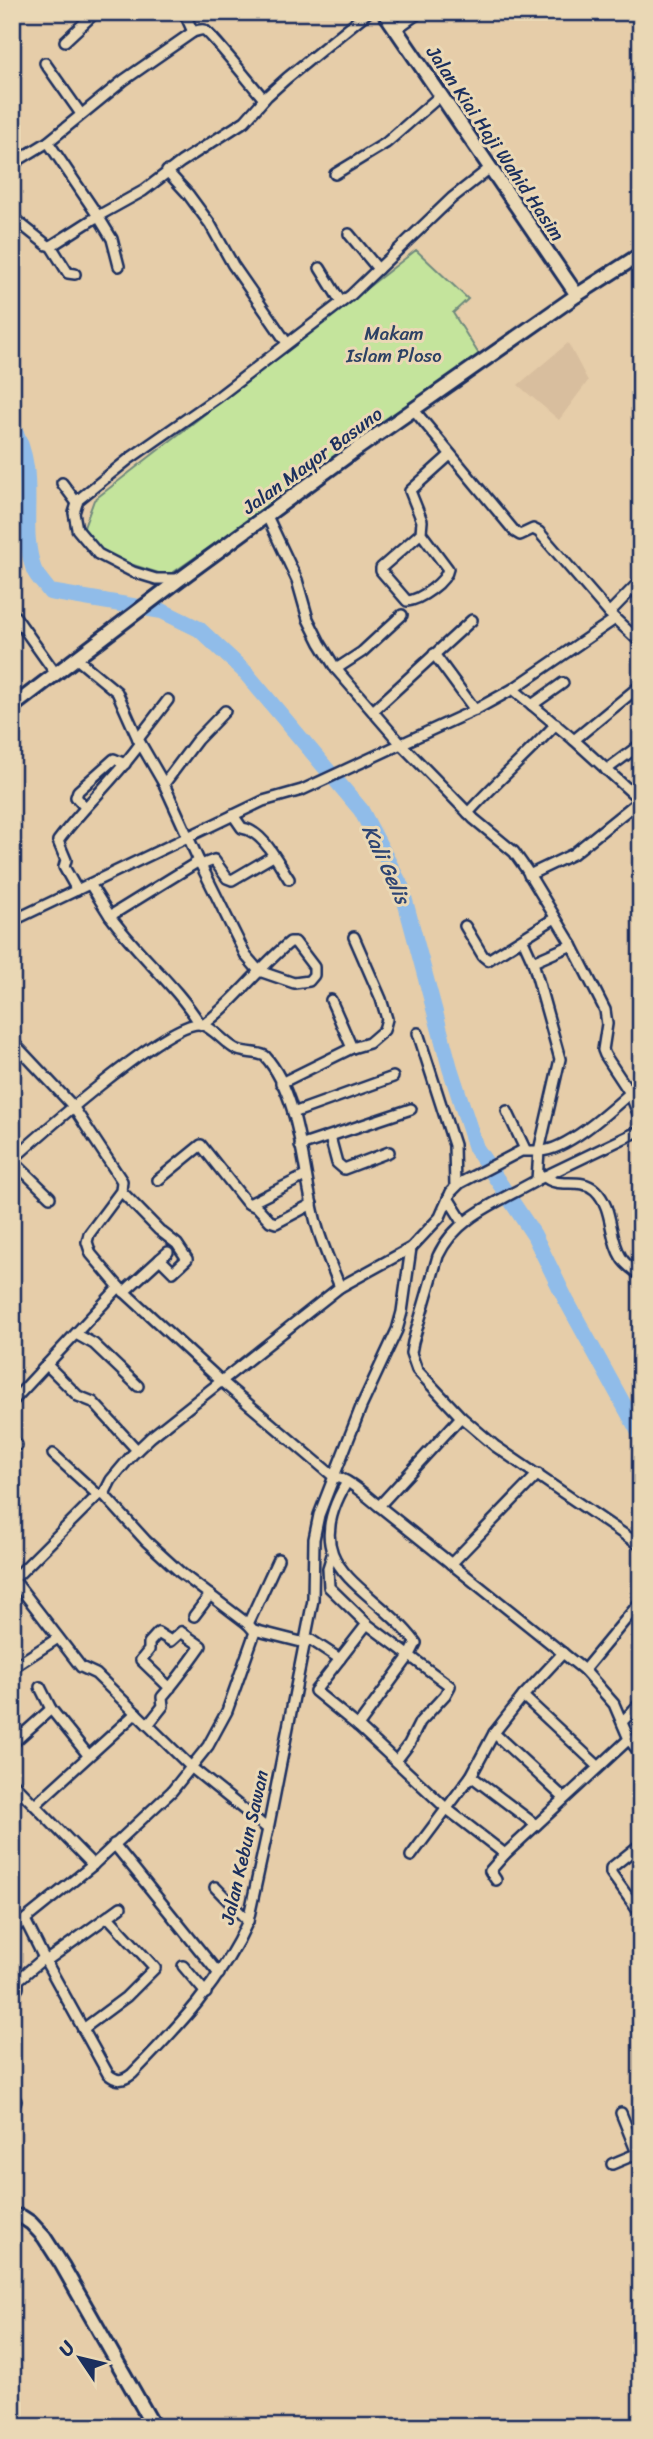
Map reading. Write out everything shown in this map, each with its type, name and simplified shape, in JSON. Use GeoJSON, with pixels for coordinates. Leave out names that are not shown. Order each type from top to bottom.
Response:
{"type":"FeatureCollection","features":[{"type":"Feature","properties":{"kind":"main road","name":"Jalan Kiai Haji Wahid Hasim"},"geometry":{"type":"LineString","coordinates":[[384,12],[577,295]]}},
{"type":"Feature","properties":{"kind":"main road","name":"Jalan Mayor Basuno"},"geometry":{"type":"LineString","coordinates":[[12,707],[178,581],[414,410],[577,295],[641,254]]}},
{"type":"Feature","properties":{"kind":"main road"},"geometry":{"type":"LineString","coordinates":[[12,2216],[22,2217],[44,2237],[154,2427]]}},
{"type":"Feature","properties":{"kind":"street"},"geometry":{"type":"LineString","coordinates":[[65,41],[96,12]]}},
{"type":"Feature","properties":{"kind":"street"},"geometry":{"type":"LineString","coordinates":[[184,12],[193,32]]}},
{"type":"Feature","properties":{"kind":"street"},"geometry":{"type":"LineString","coordinates":[[51,246],[143,191],[167,171],[245,121],[287,78],[369,12]]}},
{"type":"Feature","properties":{"kind":"street"},"geometry":{"type":"LineString","coordinates":[[396,29],[420,12]]}},
{"type":"Feature","properties":{"kind":"street"},"geometry":{"type":"LineString","coordinates":[[12,164],[48,142],[81,114],[193,32],[205,31],[264,99]]}},
{"type":"Feature","properties":{"kind":"street"},"geometry":{"type":"LineString","coordinates":[[45,63],[81,114]]}},
{"type":"Feature","properties":{"kind":"street"},"geometry":{"type":"LineString","coordinates":[[335,174],[386,143],[441,95]]}},
{"type":"Feature","properties":{"kind":"street"},"geometry":{"type":"LineString","coordinates":[[48,142],[112,239],[119,266]]}},
{"type":"Feature","properties":{"kind":"street"},"geometry":{"type":"LineString","coordinates":[[178,581],[156,579],[133,572],[98,554],[78,529],[74,513],[77,503],[128,459],[218,397],[341,303],[452,198],[491,168]]}},
{"type":"Feature","properties":{"kind":"street"},"geometry":{"type":"LineString","coordinates":[[167,171],[210,224],[233,265],[287,344]]}},
{"type":"Feature","properties":{"kind":"street"},"geometry":{"type":"LineString","coordinates":[[12,174],[12,184]]}},
{"type":"Feature","properties":{"kind":"street"},"geometry":{"type":"LineString","coordinates":[[12,217],[51,246],[68,273],[75,274]]}},
{"type":"Feature","properties":{"kind":"street"},"geometry":{"type":"LineString","coordinates":[[349,234],[378,269]]}},
{"type":"Feature","properties":{"kind":"street"},"geometry":{"type":"LineString","coordinates":[[320,268],[341,303]]}},
{"type":"Feature","properties":{"kind":"street"},"geometry":{"type":"LineString","coordinates":[[414,410],[515,532],[520,535],[533,529],[539,532],[612,616],[641,643]]}},
{"type":"Feature","properties":{"kind":"street"},"geometry":{"type":"LineString","coordinates":[[421,533],[381,568],[407,601],[418,598],[448,572],[421,533],[422,521],[410,491],[450,455]]}},
{"type":"Feature","properties":{"kind":"street"},"geometry":{"type":"LineString","coordinates":[[62,483],[77,503]]}},
{"type":"Feature","properties":{"kind":"street"},"geometry":{"type":"LineString","coordinates":[[267,516],[297,580],[308,619],[336,669],[401,744],[468,813],[513,852],[529,875],[572,946],[605,1010],[607,1024],[603,1050],[630,1093],[641,1121]]}},
{"type":"Feature","properties":{"kind":"street"},"geometry":{"type":"LineString","coordinates":[[12,921],[188,835],[263,801],[302,790],[475,710],[513,689],[612,616],[641,580]]}},
{"type":"Feature","properties":{"kind":"street"},"geometry":{"type":"LineString","coordinates":[[12,612],[56,674]]}},
{"type":"Feature","properties":{"kind":"street"},"geometry":{"type":"LineString","coordinates":[[336,669],[362,652],[402,615]]}},
{"type":"Feature","properties":{"kind":"street"},"geometry":{"type":"LineString","coordinates":[[374,710],[472,620]]}},
{"type":"Feature","properties":{"kind":"street"},"geometry":{"type":"LineString","coordinates":[[434,654],[475,710]]}},
{"type":"Feature","properties":{"kind":"street"},"geometry":{"type":"LineString","coordinates":[[50,1197],[12,1160],[72,1105],[163,1040],[184,1028],[202,1024],[237,996],[259,971],[292,941],[306,955],[315,971],[309,981],[299,983],[259,971],[246,956],[164,784],[139,742],[117,692],[77,659]]}},
{"type":"Feature","properties":{"kind":"street"},"geometry":{"type":"LineString","coordinates":[[533,705],[563,683]]}},
{"type":"Feature","properties":{"kind":"street"},"geometry":{"type":"LineString","coordinates":[[574,740],[641,685]]}},
{"type":"Feature","properties":{"kind":"street"},"geometry":{"type":"LineString","coordinates":[[513,689],[640,800],[573,853],[529,875]]}},
{"type":"Feature","properties":{"kind":"street"},"geometry":{"type":"LineString","coordinates":[[77,890],[64,867],[66,860],[57,843],[85,807],[125,764],[168,700]]}},
{"type":"Feature","properties":{"kind":"street"},"geometry":{"type":"LineString","coordinates":[[164,784],[197,740],[225,711]]}},
{"type":"Feature","properties":{"kind":"street"},"geometry":{"type":"LineString","coordinates":[[468,813],[497,780],[519,763],[556,724]]}},
{"type":"Feature","properties":{"kind":"street"},"geometry":{"type":"LineString","coordinates":[[606,770],[641,744]]}},
{"type":"Feature","properties":{"kind":"street"},"geometry":{"type":"LineString","coordinates":[[85,807],[76,797],[78,791],[114,759],[125,764]]}},
{"type":"Feature","properties":{"kind":"street"},"geometry":{"type":"LineString","coordinates":[[233,815],[242,828],[249,828],[258,835],[289,878]]}},
{"type":"Feature","properties":{"kind":"street"},"geometry":{"type":"LineString","coordinates":[[110,916],[200,863],[214,860],[228,879],[232,880],[273,856]]}},
{"type":"Feature","properties":{"kind":"street"},"geometry":{"type":"LineString","coordinates":[[90,884],[125,937],[189,1006],[202,1024],[237,1050],[265,1056],[281,1083],[293,1113],[317,1228],[340,1287]]}},
{"type":"Feature","properties":{"kind":"street"},"geometry":{"type":"LineString","coordinates":[[465,926],[486,960],[523,940],[555,918]]}},
{"type":"Feature","properties":{"kind":"street"},"geometry":{"type":"LineString","coordinates":[[281,1083],[352,1048],[369,1043],[384,1030],[387,1019],[381,999],[354,937]]}},
{"type":"Feature","properties":{"kind":"street"},"geometry":{"type":"LineString","coordinates":[[523,940],[533,962],[560,1059],[540,1151],[538,1179]]}},
{"type":"Feature","properties":{"kind":"street"},"geometry":{"type":"LineString","coordinates":[[533,962],[572,946]]}},
{"type":"Feature","properties":{"kind":"street"},"geometry":{"type":"LineString","coordinates":[[331,1000],[352,1048]]}},
{"type":"Feature","properties":{"kind":"street"},"geometry":{"type":"LineString","coordinates":[[418,1033],[454,1145],[457,1185]]}},
{"type":"Feature","properties":{"kind":"street"},"geometry":{"type":"LineString","coordinates":[[12,1041],[72,1105],[122,1181],[121,1191],[89,1234],[87,1241],[91,1254],[122,1289],[220,1380],[340,1479],[379,1506],[584,1670],[609,1696],[623,1721],[628,1739],[641,1755]]}},
{"type":"Feature","properties":{"kind":"street"},"geometry":{"type":"LineString","coordinates":[[293,1113],[393,1077]]}},
{"type":"Feature","properties":{"kind":"street"},"geometry":{"type":"LineString","coordinates":[[268,1829],[192,1768],[96,1674],[80,1667],[13,1580],[102,1494],[136,1450],[220,1380],[340,1287],[411,1248],[440,1217],[457,1185],[503,1158],[525,1149],[551,1149],[572,1138],[641,1083]]}},
{"type":"Feature","properties":{"kind":"street"},"geometry":{"type":"LineString","coordinates":[[300,1146],[411,1109]]}},
{"type":"Feature","properties":{"kind":"street"},"geometry":{"type":"LineString","coordinates":[[507,1111],[525,1149]]}},
{"type":"Feature","properties":{"kind":"street"},"geometry":{"type":"LineString","coordinates":[[641,1130],[538,1179],[463,1222],[438,1256],[411,1353],[418,1370],[461,1417],[487,1440],[641,1546]]}},
{"type":"Feature","properties":{"kind":"street"},"geometry":{"type":"LineString","coordinates":[[330,1138],[337,1163],[344,1169],[389,1152]]}},
{"type":"Feature","properties":{"kind":"street"},"geometry":{"type":"LineString","coordinates":[[158,1180],[201,1145],[249,1204],[258,1208],[270,1221],[276,1223],[312,1204]]}},
{"type":"Feature","properties":{"kind":"street"},"geometry":{"type":"LineString","coordinates":[[249,1204],[305,1176]]}},
{"type":"Feature","properties":{"kind":"street"},"geometry":{"type":"LineString","coordinates":[[538,1179],[561,1184],[586,1184],[595,1190],[607,1209],[620,1256],[641,1276]]}},
{"type":"Feature","properties":{"kind":"street"},"geometry":{"type":"LineString","coordinates":[[121,1191],[159,1230],[173,1240],[187,1257],[176,1275],[160,1259]]}},
{"type":"Feature","properties":{"kind":"street"},"geometry":{"type":"LineString","coordinates":[[448,1198],[463,1222]]}},
{"type":"Feature","properties":{"kind":"street"},"geometry":{"type":"LineString","coordinates":[[358,1726],[416,1645],[415,1640],[351,1579],[332,1555],[328,1543],[329,1520],[361,1407],[397,1330],[411,1248]]}},
{"type":"Feature","properties":{"kind":"street"},"geometry":{"type":"LineString","coordinates":[[12,1402],[122,1289],[168,1252]]}},
{"type":"Feature","properties":{"kind":"street"},"geometry":{"type":"LineString","coordinates":[[76,1334],[94,1344],[138,1386]]}},
{"type":"Feature","properties":{"kind":"street"},"geometry":{"type":"LineString","coordinates":[[47,1365],[78,1396],[93,1402],[136,1450]]}},
{"type":"Feature","properties":{"kind":"street"},"geometry":{"type":"LineString","coordinates":[[379,1506],[461,1417]]}},
{"type":"Feature","properties":{"kind":"street"},"geometry":{"type":"LineString","coordinates":[[52,1454],[102,1494],[146,1541],[181,1573],[251,1627],[310,1642],[341,1660]]}},
{"type":"Feature","properties":{"kind":"street"},"geometry":{"type":"LineString","coordinates":[[451,1564],[538,1474]]}},
{"type":"Feature","properties":{"kind":"street","name":"Jalan Kebun Sawan"},"geometry":{"type":"LineString","coordinates":[[25,1920],[108,2074],[117,2080],[132,2074],[187,2018],[206,1993],[233,1953],[248,1921],[310,1642],[315,1587],[316,1528],[340,1479]]}},
{"type":"Feature","properties":{"kind":"street"},"geometry":{"type":"LineString","coordinates":[[332,1555],[328,1568],[329,1587],[367,1624],[450,1686],[446,1695],[420,1722],[409,1744],[396,1761]]}},
{"type":"Feature","properties":{"kind":"street"},"geometry":{"type":"LineString","coordinates":[[12,1930],[93,1865],[172,1791],[192,1768],[222,1722],[250,1647],[251,1627],[278,1559]]}},
{"type":"Feature","properties":{"kind":"street"},"geometry":{"type":"LineString","coordinates":[[194,1616],[210,1595]]}},
{"type":"Feature","properties":{"kind":"street"},"geometry":{"type":"LineString","coordinates":[[584,1670],[641,1601]]}},
{"type":"Feature","properties":{"kind":"street"},"geometry":{"type":"LineString","coordinates":[[367,1624],[315,1691],[358,1726],[444,1806],[505,1854]]}},
{"type":"Feature","properties":{"kind":"street"},"geometry":{"type":"LineString","coordinates":[[148,1725],[163,1706],[161,1699],[170,1688],[201,1646],[181,1632],[171,1641],[158,1633],[150,1640],[149,1650],[141,1660],[170,1688]]}},
{"type":"Feature","properties":{"kind":"street"},"geometry":{"type":"LineString","coordinates":[[12,1668],[58,1638]]}},
{"type":"Feature","properties":{"kind":"street"},"geometry":{"type":"LineString","coordinates":[[411,1856],[444,1806],[471,1776],[494,1733],[523,1696],[563,1653]]}},
{"type":"Feature","properties":{"kind":"street"},"geometry":{"type":"LineString","coordinates":[[40,1687],[51,1709],[88,1755]]}},
{"type":"Feature","properties":{"kind":"street"},"geometry":{"type":"LineString","coordinates":[[523,1696],[598,1766]]}},
{"type":"Feature","properties":{"kind":"street"},"geometry":{"type":"LineString","coordinates":[[623,1721],[641,1702]]}},
{"type":"Feature","properties":{"kind":"street"},"geometry":{"type":"LineString","coordinates":[[12,1744],[51,1709]]}},
{"type":"Feature","properties":{"kind":"street"},"geometry":{"type":"LineString","coordinates":[[35,1805],[136,1713]]}},
{"type":"Feature","properties":{"kind":"street"},"geometry":{"type":"LineString","coordinates":[[494,1733],[564,1798]]}},
{"type":"Feature","properties":{"kind":"street"},"geometry":{"type":"LineString","coordinates":[[496,1880],[490,1871],[505,1854],[628,1739]]}},
{"type":"Feature","properties":{"kind":"street"},"geometry":{"type":"LineString","coordinates":[[471,1776],[536,1825]]}},
{"type":"Feature","properties":{"kind":"street"},"geometry":{"type":"LineString","coordinates":[[12,1782],[93,1865]]}},
{"type":"Feature","properties":{"kind":"street"},"geometry":{"type":"LineString","coordinates":[[114,1844],[219,1974]]}},
{"type":"Feature","properties":{"kind":"street"},"geometry":{"type":"LineString","coordinates":[[641,1844],[611,1868],[611,1872],[641,1915]]}},
{"type":"Feature","properties":{"kind":"street"},"geometry":{"type":"LineString","coordinates":[[215,1887],[248,1921]]}},
{"type":"Feature","properties":{"kind":"street"},"geometry":{"type":"LineString","coordinates":[[12,1993],[18,1988],[18,1980],[121,1908]]}},
{"type":"Feature","properties":{"kind":"street"},"geometry":{"type":"LineString","coordinates":[[83,2029],[126,1997],[155,1968],[107,1917]]}},
{"type":"Feature","properties":{"kind":"street"},"geometry":{"type":"LineString","coordinates":[[183,1966],[206,1993]]}},
{"type":"Feature","properties":{"kind":"street"},"geometry":{"type":"LineString","coordinates":[[612,2164],[639,2152],[621,2113]]}},
{"type":"Feature","properties":{"kind":"shaded area"},"geometry":{"type":"Polygon","coordinates":[[[568,343],[588,381],[559,420],[518,385],[568,343]]]}},
{"type":"Feature","properties":{"kind":"green space","name":"Makam Islam Ploso"},"geometry":{"type":"Polygon","coordinates":[[[416,250],[468,299],[453,313],[480,356],[345,454],[168,576],[105,556],[82,533],[94,500],[416,250]]]}},
{"type":"Feature","properties":{"kind":"waterway","name":"Kali Gelis"},"geometry":{"type":"LineString","coordinates":[[12,426],[21,444],[25,462],[29,552],[35,573],[50,592],[162,611],[199,629],[244,671],[361,810],[401,886],[450,1068],[476,1148],[534,1235],[566,1300],[641,1436]]}}]}
